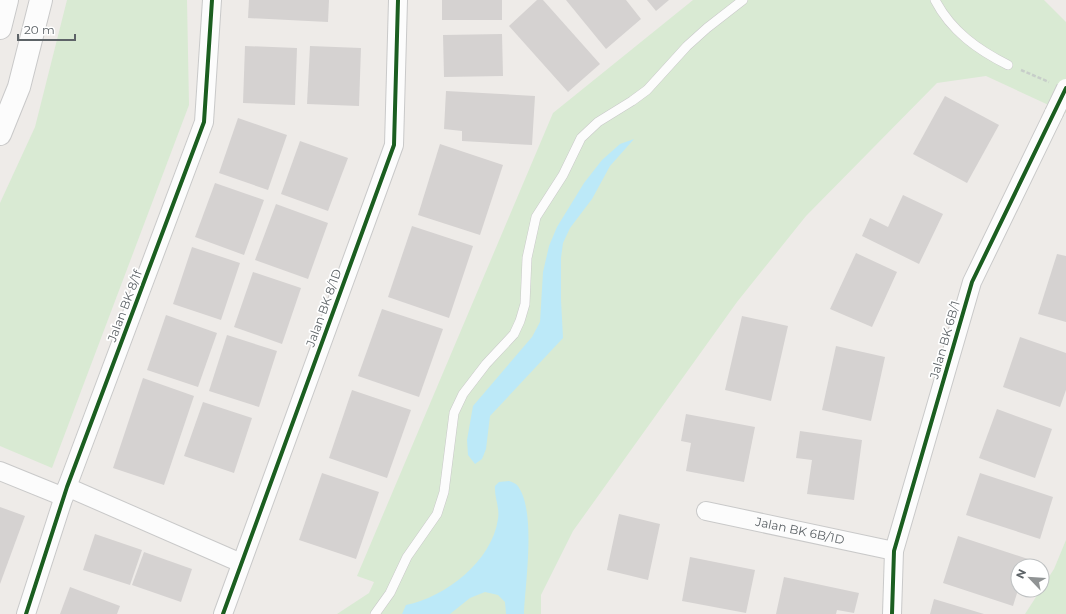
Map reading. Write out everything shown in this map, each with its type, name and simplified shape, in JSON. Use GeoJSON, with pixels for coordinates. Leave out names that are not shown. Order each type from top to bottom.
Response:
{"type":"FeatureCollection","features":[{"type":"Feature","properties":{"kind":"street"},"geometry":{"type":"LineString","coordinates":[[0,28],[7,0]]}},
{"type":"Feature","properties":{"kind":"street"},"geometry":{"type":"LineString","coordinates":[[0,134],[19,87],[41,0]]}},
{"type":"Feature","properties":{"kind":"street","name":"Jalan BK 8/1f"},"geometry":{"type":"LineString","coordinates":[[26,614],[65,492],[204,122],[212,0]]}},
{"type":"Feature","properties":{"kind":"street","name":"Jalan BK 8/1D"},"geometry":{"type":"LineString","coordinates":[[223,614],[394,145],[398,0]]}},
{"type":"Feature","properties":{"kind":"street","name":"Jalan BK 6B/1"},"geometry":{"type":"LineString","coordinates":[[892,614],[894,550],[972,282],[1054,113],[1059,85]]}},
{"type":"Feature","properties":{"kind":"street"},"geometry":{"type":"LineString","coordinates":[[0,471],[65,492],[241,563]]}},
{"type":"Feature","properties":{"kind":"street","name":"Jalan BK 6B/1D"},"geometry":{"type":"LineString","coordinates":[[706,511],[894,550]]}},
{"type":"Feature","properties":{"kind":"lane"},"geometry":{"type":"LineString","coordinates":[[375,614],[390,593],[407,557],[437,514],[444,492],[454,413],[463,394],[491,359],[514,334],[526,304],[527,258],[536,217],[563,175],[582,138],[598,122],[647,90],[687,46],[707,28],[743,0]]}},
{"type":"Feature","properties":{"kind":"lane"},"geometry":{"type":"LineString","coordinates":[[935,0],[965,39],[979,49],[1008,64]]}},
{"type":"Feature","properties":{"kind":"path"},"geometry":{"type":"LineString","coordinates":[[1008,64],[1059,85]]}},
{"type":"Feature","properties":{"kind":"green space"},"geometry":{"type":"Polygon","coordinates":[[[67,0],[187,0],[189,105],[52,468],[0,446],[0,203],[35,127],[67,0]]]}},
{"type":"Feature","properties":{"kind":"green space"},"geometry":{"type":"Polygon","coordinates":[[[693,0],[1044,0],[1066,22],[1066,113],[986,76],[937,83],[806,216],[737,302],[573,531],[541,595],[541,614],[337,614],[369,593],[374,582],[357,576],[553,113],[693,0]]]}},
{"type":"Feature","properties":{"kind":"green space"},"geometry":{"type":"Polygon","coordinates":[[[1066,540],[1066,614],[1025,614],[1035,598],[1050,598],[1050,575],[1066,540]]]}},
{"type":"Feature","properties":{"kind":"water"},"geometry":{"type":"Polygon","coordinates":[[[634,139],[610,166],[592,199],[570,228],[563,243],[561,258],[561,300],[563,338],[490,416],[486,449],[482,459],[475,464],[468,455],[467,440],[473,406],[532,337],[540,322],[543,272],[549,246],[557,227],[584,183],[602,160],[620,144],[634,139]]]}},
{"type":"Feature","properties":{"kind":"water"},"geometry":{"type":"Polygon","coordinates":[[[509,481],[517,485],[523,496],[527,511],[528,547],[524,614],[506,614],[505,602],[498,595],[485,592],[470,598],[450,614],[402,614],[406,605],[421,601],[436,594],[465,575],[477,563],[487,549],[494,534],[498,519],[495,486],[499,482],[509,481]]]}},
{"type":"Feature","properties":{"kind":"building"},"geometry":{"type":"Polygon","coordinates":[[[249,0],[329,0],[328,22],[248,18],[249,0]]]}},
{"type":"Feature","properties":{"kind":"building"},"geometry":{"type":"Polygon","coordinates":[[[442,0],[502,0],[502,20],[442,20],[442,0]]]}},
{"type":"Feature","properties":{"kind":"building"},"geometry":{"type":"Polygon","coordinates":[[[537,0],[543,0],[600,64],[568,92],[509,26],[537,0]]]}},
{"type":"Feature","properties":{"kind":"building"},"geometry":{"type":"Polygon","coordinates":[[[566,0],[626,0],[641,19],[606,49],[566,0]]]}},
{"type":"Feature","properties":{"kind":"building"},"geometry":{"type":"Polygon","coordinates":[[[647,0],[669,0],[656,11],[647,0]]]}},
{"type":"Feature","properties":{"kind":"building"},"geometry":{"type":"Polygon","coordinates":[[[502,34],[503,76],[444,77],[443,35],[502,34]]]}},
{"type":"Feature","properties":{"kind":"building"},"geometry":{"type":"Polygon","coordinates":[[[245,46],[297,48],[295,105],[243,103],[245,46]]]}},
{"type":"Feature","properties":{"kind":"building"},"geometry":{"type":"Polygon","coordinates":[[[310,46],[361,48],[359,106],[307,104],[310,46]]]}},
{"type":"Feature","properties":{"kind":"building"},"geometry":{"type":"Polygon","coordinates":[[[446,91],[535,96],[532,145],[462,141],[462,131],[444,129],[446,91]]]}},
{"type":"Feature","properties":{"kind":"building"},"geometry":{"type":"Polygon","coordinates":[[[945,96],[999,125],[967,183],[913,154],[945,96]]]}},
{"type":"Feature","properties":{"kind":"building"},"geometry":{"type":"Polygon","coordinates":[[[238,118],[287,135],[268,190],[219,173],[238,118]]]}},
{"type":"Feature","properties":{"kind":"building"},"geometry":{"type":"Polygon","coordinates":[[[300,141],[348,158],[328,211],[281,194],[300,141]]]}},
{"type":"Feature","properties":{"kind":"building"},"geometry":{"type":"Polygon","coordinates":[[[440,144],[503,165],[480,235],[418,215],[440,144]]]}},
{"type":"Feature","properties":{"kind":"building"},"geometry":{"type":"Polygon","coordinates":[[[215,183],[264,200],[244,255],[195,237],[215,183]]]}},
{"type":"Feature","properties":{"kind":"building"},"geometry":{"type":"Polygon","coordinates":[[[903,195],[943,214],[919,264],[862,236],[870,218],[888,227],[903,195]]]}},
{"type":"Feature","properties":{"kind":"building"},"geometry":{"type":"Polygon","coordinates":[[[276,204],[328,223],[308,279],[255,260],[276,204]]]}},
{"type":"Feature","properties":{"kind":"building"},"geometry":{"type":"Polygon","coordinates":[[[412,226],[473,246],[449,318],[388,297],[412,226]]]}},
{"type":"Feature","properties":{"kind":"building"},"geometry":{"type":"Polygon","coordinates":[[[192,247],[240,263],[221,320],[173,304],[192,247]]]}},
{"type":"Feature","properties":{"kind":"building"},"geometry":{"type":"Polygon","coordinates":[[[856,253],[897,272],[872,327],[830,309],[856,253]]]}},
{"type":"Feature","properties":{"kind":"building"},"geometry":{"type":"Polygon","coordinates":[[[1057,254],[1066,256],[1066,322],[1038,314],[1057,254]]]}},
{"type":"Feature","properties":{"kind":"building"},"geometry":{"type":"Polygon","coordinates":[[[253,272],[301,288],[282,344],[234,327],[253,272]]]}},
{"type":"Feature","properties":{"kind":"building"},"geometry":{"type":"Polygon","coordinates":[[[382,309],[443,329],[419,397],[358,376],[382,309]]]}},
{"type":"Feature","properties":{"kind":"building"},"geometry":{"type":"Polygon","coordinates":[[[166,315],[217,333],[198,387],[147,370],[166,315]]]}},
{"type":"Feature","properties":{"kind":"building"},"geometry":{"type":"Polygon","coordinates":[[[742,316],[788,326],[771,401],[725,390],[742,316]]]}},
{"type":"Feature","properties":{"kind":"building"},"geometry":{"type":"Polygon","coordinates":[[[227,335],[277,351],[259,407],[209,391],[227,335]]]}},
{"type":"Feature","properties":{"kind":"building"},"geometry":{"type":"Polygon","coordinates":[[[1020,337],[1066,353],[1066,390],[1060,407],[1003,387],[1020,337]]]}},
{"type":"Feature","properties":{"kind":"building"},"geometry":{"type":"Polygon","coordinates":[[[836,346],[885,357],[871,421],[822,410],[836,346]]]}},
{"type":"Feature","properties":{"kind":"building"},"geometry":{"type":"Polygon","coordinates":[[[143,378],[194,396],[164,485],[113,468],[143,378]]]}},
{"type":"Feature","properties":{"kind":"building"},"geometry":{"type":"Polygon","coordinates":[[[352,390],[411,410],[387,478],[329,458],[352,390]]]}},
{"type":"Feature","properties":{"kind":"building"},"geometry":{"type":"Polygon","coordinates":[[[203,402],[252,418],[234,473],[184,456],[203,402]]]}},
{"type":"Feature","properties":{"kind":"building"},"geometry":{"type":"Polygon","coordinates":[[[997,409],[1052,429],[1035,478],[979,458],[997,409]]]}},
{"type":"Feature","properties":{"kind":"building"},"geometry":{"type":"Polygon","coordinates":[[[686,414],[755,427],[744,482],[686,471],[691,443],[681,441],[686,414]]]}},
{"type":"Feature","properties":{"kind":"building"},"geometry":{"type":"Polygon","coordinates":[[[800,431],[862,440],[854,500],[807,494],[812,460],[796,458],[800,431]]]}},
{"type":"Feature","properties":{"kind":"building"},"geometry":{"type":"Polygon","coordinates":[[[322,473],[379,492],[356,559],[299,540],[322,473]]]}},
{"type":"Feature","properties":{"kind":"building"},"geometry":{"type":"Polygon","coordinates":[[[980,473],[1053,497],[1040,539],[966,515],[980,473]]]}},
{"type":"Feature","properties":{"kind":"building"},"geometry":{"type":"Polygon","coordinates":[[[0,507],[25,516],[0,584],[0,507]]]}},
{"type":"Feature","properties":{"kind":"building"},"geometry":{"type":"Polygon","coordinates":[[[619,514],[660,524],[648,580],[607,570],[619,514]]]}},
{"type":"Feature","properties":{"kind":"building"},"geometry":{"type":"Polygon","coordinates":[[[95,534],[142,550],[130,585],[83,570],[95,534]]]}},
{"type":"Feature","properties":{"kind":"building"},"geometry":{"type":"Polygon","coordinates":[[[958,536],[1025,558],[1010,558],[1010,598],[1016,598],[1013,606],[943,583],[958,536]]]}},
{"type":"Feature","properties":{"kind":"building"},"geometry":{"type":"Polygon","coordinates":[[[144,552],[192,569],[181,602],[132,585],[144,552]]]}},
{"type":"Feature","properties":{"kind":"building"},"geometry":{"type":"Polygon","coordinates":[[[690,557],[755,570],[746,613],[682,601],[690,557]]]}},
{"type":"Feature","properties":{"kind":"building"},"geometry":{"type":"Polygon","coordinates":[[[784,577],[859,593],[854,613],[837,610],[836,614],[776,614],[784,577]]]}},
{"type":"Feature","properties":{"kind":"building"},"geometry":{"type":"Polygon","coordinates":[[[70,587],[120,606],[117,614],[60,614],[70,587]]]}},
{"type":"Feature","properties":{"kind":"building"},"geometry":{"type":"Polygon","coordinates":[[[934,599],[984,614],[930,614],[934,599]]]}},
{"type":"Feature","properties":{"kind":"cycle path"},"geometry":{"type":"LineString","coordinates":[[26,614],[67,487],[204,122],[212,0]]}},
{"type":"Feature","properties":{"kind":"cycle path"},"geometry":{"type":"LineString","coordinates":[[223,614],[394,145],[398,0]]}},
{"type":"Feature","properties":{"kind":"cycle path"},"geometry":{"type":"LineString","coordinates":[[892,614],[894,551],[972,282],[1066,88]]}}]}
